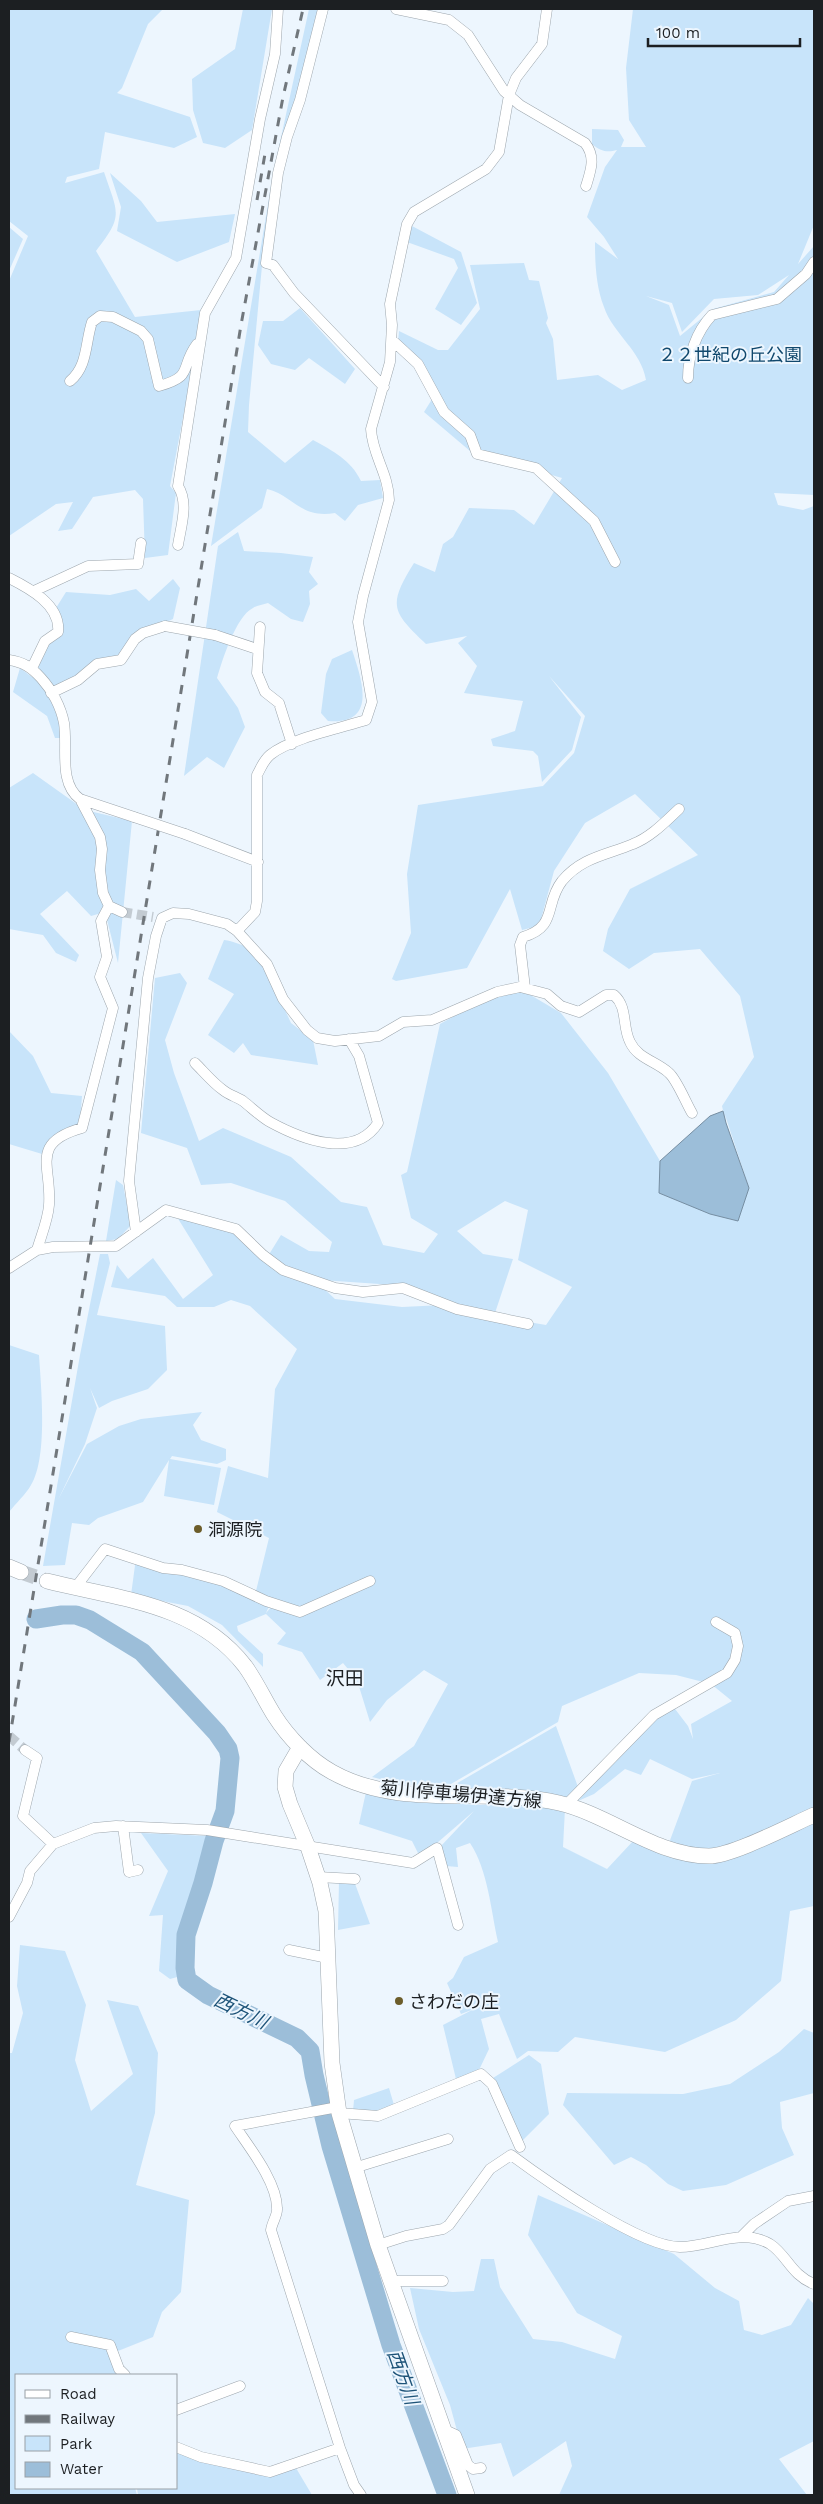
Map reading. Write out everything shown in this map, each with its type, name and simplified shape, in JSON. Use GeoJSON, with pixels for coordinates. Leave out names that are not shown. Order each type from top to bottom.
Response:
{"type":"FeatureCollection","features":[{"type":"Feature","properties":{"kind":"main road","name":"菊川停車場伊達方線"},"geometry":{"type":"LineString","coordinates":[[47,1581],[164,1608],[191,1620],[219,1640],[245,1666],[275,1717],[300,1747],[332,1772],[352,1781],[391,1792],[530,1799],[566,1805],[586,1811],[664,1847],[692,1855],[712,1856],[736,1849],[814,1815]]}},
{"type":"Feature","properties":{"kind":"main road"},"geometry":{"type":"LineString","coordinates":[[300,1747],[286,1771],[285,1787],[318,1877],[326,1911],[332,2063],[339,2110],[354,2168],[378,2245],[467,2495]]}},
{"type":"Feature","properties":{"kind":"street"},"geometry":{"type":"LineString","coordinates":[[178,545],[184,494],[178,486],[205,313],[236,258],[260,119],[275,54],[278,9]]}},
{"type":"Feature","properties":{"kind":"street"},"geometry":{"type":"LineString","coordinates":[[323,9],[300,100],[278,173],[266,263],[273,265],[294,293],[384,387]]}},
{"type":"Feature","properties":{"kind":"street"},"geometry":{"type":"LineString","coordinates":[[396,9],[449,20],[468,35],[502,90],[520,105],[585,143],[592,151],[592,167],[586,186]]}},
{"type":"Feature","properties":{"kind":"street"},"geometry":{"type":"LineString","coordinates":[[237,931],[255,912],[258,862],[258,775],[263,762],[271,755],[292,744],[366,720],[372,702],[358,622],[363,596],[389,500],[389,486],[371,440],[371,429],[384,387],[392,340],[390,304],[407,224],[414,212],[486,170],[499,152],[509,95],[516,78],[542,44],[547,9]]}},
{"type":"Feature","properties":{"kind":"street"},"geometry":{"type":"LineString","coordinates":[[688,378],[688,359],[704,323],[712,315],[778,299],[806,274],[814,262]]}},
{"type":"Feature","properties":{"kind":"street"},"geometry":{"type":"LineString","coordinates":[[70,381],[79,373],[83,364],[92,322],[100,316],[113,317],[141,331],[148,339],[159,386],[176,382],[183,376],[192,350],[201,340]]}},
{"type":"Feature","properties":{"kind":"street"},"geometry":{"type":"LineString","coordinates":[[392,340],[418,364],[444,412],[470,435],[477,454],[536,468],[594,521],[615,562]]}},
{"type":"Feature","properties":{"kind":"street"},"geometry":{"type":"LineString","coordinates":[[34,591],[88,566],[138,564],[140,543]]}},
{"type":"Feature","properties":{"kind":"street"},"geometry":{"type":"LineString","coordinates":[[9,578],[34,591],[55,614],[59,623],[58,632],[45,641],[32,668]]}},
{"type":"Feature","properties":{"kind":"street"},"geometry":{"type":"LineString","coordinates":[[51,693],[78,680],[98,664],[121,660],[135,639],[143,633],[164,626],[215,635],[257,649]]}},
{"type":"Feature","properties":{"kind":"street"},"geometry":{"type":"LineString","coordinates":[[260,628],[257,649],[257,673],[266,692],[279,703],[292,744]]}},
{"type":"Feature","properties":{"kind":"street"},"geometry":{"type":"LineString","coordinates":[[9,660],[20,662],[32,668],[58,704],[64,723],[67,778],[70,790],[80,799],[100,837],[102,849],[100,870],[103,893],[109,906],[122,912]]}},
{"type":"Feature","properties":{"kind":"street"},"geometry":{"type":"LineString","coordinates":[[80,799],[184,834],[258,862]]}},
{"type":"Feature","properties":{"kind":"street"},"geometry":{"type":"LineString","coordinates":[[526,988],[520,944],[523,937],[537,933],[545,924],[561,882],[586,862],[604,852],[634,844],[653,832],[679,809]]}},
{"type":"Feature","properties":{"kind":"street"},"geometry":{"type":"LineString","coordinates":[[37,1250],[49,1205],[45,1158],[54,1142],[64,1133],[82,1128],[113,1008],[100,977],[106,957],[101,921],[109,906]]}},
{"type":"Feature","properties":{"kind":"street"},"geometry":{"type":"LineString","coordinates":[[136,1232],[129,1181],[148,978],[158,917],[173,913],[189,914],[227,924],[237,931],[267,964],[283,999],[307,1030],[317,1038],[335,1041],[378,1036],[404,1022],[432,1020],[497,992],[520,986],[547,994],[561,1006],[579,1012],[606,995],[614,995],[623,1008],[630,1043],[637,1052],[650,1062],[670,1073],[692,1113]]}},
{"type":"Feature","properties":{"kind":"street"},"geometry":{"type":"LineString","coordinates":[[195,1064],[223,1090],[242,1101],[269,1122],[296,1134],[325,1143],[346,1144],[372,1132],[378,1123],[359,1056],[349,1039]]}},
{"type":"Feature","properties":{"kind":"street"},"geometry":{"type":"LineString","coordinates":[[9,1268],[37,1250],[53,1247],[116,1246],[166,1210],[236,1229],[263,1255],[283,1270],[336,1288],[363,1292],[403,1288],[457,1310],[528,1324]]}},
{"type":"Feature","properties":{"kind":"street"},"geometry":{"type":"LineString","coordinates":[[75,1588],[106,1549],[163,1568],[182,1570],[223,1581],[266,1601],[300,1612],[370,1581]]}},
{"type":"Feature","properties":{"kind":"street"},"geometry":{"type":"LineString","coordinates":[[566,1805],[654,1715],[727,1673],[735,1660],[738,1646],[735,1633],[716,1622]]}},
{"type":"Feature","properties":{"kind":"street"},"geometry":{"type":"LineString","coordinates":[[25,1750],[37,1758],[23,1816],[53,1844]]}},
{"type":"Feature","properties":{"kind":"street"},"geometry":{"type":"LineString","coordinates":[[123,1826],[130,1872],[138,1870]]}},
{"type":"Feature","properties":{"kind":"street"},"geometry":{"type":"LineString","coordinates":[[9,1917],[27,1883],[30,1871],[53,1844],[94,1828],[123,1826],[207,1830],[413,1863],[437,1848],[458,1925]]}},
{"type":"Feature","properties":{"kind":"street"},"geometry":{"type":"LineString","coordinates":[[318,1877],[355,1879]]}},
{"type":"Feature","properties":{"kind":"street"},"geometry":{"type":"LineString","coordinates":[[289,1950],[328,1958]]}},
{"type":"Feature","properties":{"kind":"street"},"geometry":{"type":"LineString","coordinates":[[361,2495],[354,2484],[340,2448],[271,2230],[278,2210],[276,2199],[268,2177],[235,2126],[312,2112],[339,2110],[378,2116],[481,2074],[492,2084],[520,2147]]}},
{"type":"Feature","properties":{"kind":"street"},"geometry":{"type":"LineString","coordinates":[[354,2168],[448,2139]]}},
{"type":"Feature","properties":{"kind":"street"},"geometry":{"type":"LineString","coordinates":[[378,2245],[406,2236],[443,2229],[449,2225],[490,2169],[511,2154],[553,2186],[653,2241],[680,2247],[742,2236],[770,2244],[802,2280],[814,2284]]}},
{"type":"Feature","properties":{"kind":"street"},"geometry":{"type":"LineString","coordinates":[[742,2236],[754,2224],[788,2201],[814,2196]]}},
{"type":"Feature","properties":{"kind":"street"},"geometry":{"type":"LineString","coordinates":[[390,2281],[443,2281]]}},
{"type":"Feature","properties":{"kind":"street"},"geometry":{"type":"LineString","coordinates":[[71,2337],[110,2345],[119,2369],[124,2374]]}},
{"type":"Feature","properties":{"kind":"street"},"geometry":{"type":"LineString","coordinates":[[178,2409],[240,2386]]}},
{"type":"Feature","properties":{"kind":"street"},"geometry":{"type":"LineString","coordinates":[[443,2429],[456,2435],[468,2465],[473,2469],[481,2468]]}},
{"type":"Feature","properties":{"kind":"street"},"geometry":{"type":"LineString","coordinates":[[178,2448],[201,2458],[270,2472],[340,2448]]}},
{"type":"Feature","properties":{"kind":"green space"},"geometry":{"type":"Polygon","coordinates":[[[9,9],[163,9],[148,24],[122,88],[117,93],[190,117],[197,137],[174,148],[105,132],[99,169],[67,177],[65,183],[104,172],[113,197],[116,214],[111,229],[96,251],[135,317],[201,310],[192,370],[170,486],[176,493],[168,555],[145,558],[143,499],[135,490],[93,497],[72,529],[58,531],[73,502],[56,504],[9,536],[9,281],[28,236],[9,221],[9,9]]]}},
{"type":"Feature","properties":{"kind":"green space"},"geometry":{"type":"Polygon","coordinates":[[[243,9],[272,9],[252,130],[225,148],[203,143],[193,110],[192,79],[235,49],[243,9]]]}},
{"type":"Feature","properties":{"kind":"green space"},"geometry":{"type":"Polygon","coordinates":[[[309,9],[318,9],[263,255],[248,432],[285,463],[313,440],[347,462],[361,481],[380,480],[383,498],[358,505],[345,521],[335,513],[313,513],[305,510],[284,496],[267,489],[262,508],[211,546],[273,174],[309,9]]]}},
{"type":"Feature","properties":{"kind":"green space","name":"２２世紀の丘公園"},"geometry":{"type":"Polygon","coordinates":[[[633,9],[814,9],[814,225],[798,264],[814,246],[814,495],[774,493],[778,505],[803,510],[814,506],[814,1906],[790,1911],[781,1981],[736,2020],[665,2052],[575,2037],[558,2052],[528,2051],[517,2059],[499,2014],[481,2019],[489,2049],[479,2070],[456,2079],[443,2025],[474,2009],[461,2014],[447,1983],[453,1978],[464,1957],[498,1942],[485,1878],[470,1843],[456,1848],[458,1867],[446,1866],[441,1846],[474,1811],[437,1843],[419,1855],[412,1841],[359,1824],[366,1792],[406,1801],[480,1805],[511,1803],[565,1809],[563,1847],[607,1869],[634,1840],[666,1851],[692,1781],[720,1773],[692,1779],[650,1759],[641,1775],[625,1769],[594,1794],[578,1801],[635,1735],[672,1705],[688,1726],[693,1739],[691,1724],[732,1701],[711,1684],[676,1675],[639,1673],[562,1706],[558,1722],[444,1788],[400,1784],[372,1777],[414,1746],[448,1684],[424,1670],[387,1700],[370,1722],[357,1680],[343,1663],[320,1680],[302,1652],[277,1644],[286,1633],[266,1614],[237,1626],[238,1631],[263,1654],[263,1667],[222,1625],[188,1606],[131,1595],[136,1558],[225,1582],[270,1604],[266,1613],[273,1605],[255,1595],[269,1538],[217,1512],[228,1466],[268,1478],[275,1389],[297,1349],[250,1306],[231,1300],[214,1307],[177,1307],[165,1296],[111,1287],[117,1265],[128,1279],[153,1258],[183,1299],[213,1275],[177,1217],[235,1232],[260,1259],[320,1285],[335,1299],[402,1307],[443,1305],[409,1286],[321,1280],[283,1267],[268,1256],[281,1235],[309,1251],[329,1252],[332,1242],[285,1201],[231,1183],[201,1185],[187,1148],[141,1133],[155,978],[180,973],[187,983],[165,1040],[174,1073],[199,1141],[223,1128],[291,1157],[341,1202],[367,1207],[383,1245],[424,1253],[438,1234],[411,1218],[401,1175],[407,1172],[440,1024],[476,1004],[522,990],[561,1013],[608,1073],[660,1161],[659,1193],[732,1220],[749,1188],[725,1115],[726,1123],[722,1106],[754,1057],[740,996],[700,949],[654,953],[629,969],[603,951],[608,929],[630,889],[698,855],[635,794],[585,823],[554,871],[540,923],[534,927],[522,930],[510,889],[467,968],[396,981],[392,979],[411,933],[407,874],[418,805],[543,786],[574,753],[585,716],[549,676],[581,717],[572,750],[542,782],[538,756],[533,751],[493,746],[491,739],[515,731],[523,701],[464,693],[477,666],[458,643],[467,636],[426,644],[414,633],[400,615],[397,607],[397,598],[414,563],[435,572],[443,544],[453,537],[469,508],[514,510],[534,525],[562,478],[470,451],[424,412],[434,396],[398,342],[399,331],[438,350],[448,350],[480,309],[470,265],[524,263],[529,280],[539,281],[548,318],[546,323],[553,339],[557,380],[598,375],[622,390],[646,380],[639,360],[608,317],[601,299],[596,267],[595,242],[618,259],[604,237],[587,217],[605,167],[617,150],[604,151],[592,144],[592,129],[618,130],[624,140],[621,147],[646,147],[629,120],[626,68],[633,9]],[[789,275],[758,295],[714,299],[682,332],[672,303],[646,296],[669,305],[680,336],[713,309],[774,292],[789,275]],[[505,1201],[457,1231],[483,1254],[513,1259],[494,1316],[546,1325],[572,1287],[518,1260],[528,1210],[505,1201]]]}},
{"type":"Feature","properties":{"kind":"green space"},"geometry":{"type":"Polygon","coordinates":[[[110,173],[141,201],[157,222],[235,214],[229,242],[177,262],[117,231],[121,207],[110,173]]]}},
{"type":"Feature","properties":{"kind":"green space"},"geometry":{"type":"Polygon","coordinates":[[[412,226],[461,252],[477,303],[461,325],[435,309],[458,268],[454,259],[407,242],[412,226]]]}},
{"type":"Feature","properties":{"kind":"green space"},"geometry":{"type":"Polygon","coordinates":[[[9,227],[23,239],[9,271],[9,227]]]}},
{"type":"Feature","properties":{"kind":"green space"},"geometry":{"type":"Polygon","coordinates":[[[300,308],[355,369],[345,384],[309,358],[295,370],[271,364],[258,345],[263,321],[283,321],[300,308]]]}},
{"type":"Feature","properties":{"kind":"green space"},"geometry":{"type":"Polygon","coordinates":[[[238,532],[244,551],[313,557],[309,572],[318,584],[309,591],[310,604],[303,622],[291,619],[268,603],[255,607],[241,620],[230,640],[217,678],[238,708],[245,727],[224,768],[207,757],[184,776],[218,546],[238,532]]]}},
{"type":"Feature","properties":{"kind":"green space"},"geometry":{"type":"Polygon","coordinates":[[[173,579],[180,588],[173,619],[158,626],[109,661],[47,690],[60,723],[61,738],[55,738],[47,716],[13,692],[20,668],[32,677],[46,643],[63,629],[56,608],[66,592],[110,595],[136,589],[149,601],[173,579]]]}},
{"type":"Feature","properties":{"kind":"green space"},"geometry":{"type":"Polygon","coordinates":[[[352,650],[362,687],[360,708],[354,716],[344,720],[328,721],[321,713],[326,674],[332,659],[352,650]]]}},
{"type":"Feature","properties":{"kind":"green space"},"geometry":{"type":"Polygon","coordinates":[[[33,773],[85,810],[132,821],[118,963],[105,912],[91,916],[67,891],[40,914],[79,955],[76,962],[56,953],[43,935],[9,929],[9,788],[33,773]]]}},
{"type":"Feature","properties":{"kind":"green space"},"geometry":{"type":"Polygon","coordinates":[[[224,940],[249,947],[268,973],[291,1023],[313,1040],[318,1065],[251,1055],[243,1043],[234,1053],[208,1035],[234,994],[208,979],[224,940]]]}},
{"type":"Feature","properties":{"kind":"green space"},"geometry":{"type":"Polygon","coordinates":[[[9,1031],[33,1056],[51,1093],[82,1096],[80,1123],[56,1134],[42,1154],[9,1144],[9,1031]]]}},
{"type":"Feature","properties":{"kind":"green space"},"geometry":{"type":"Polygon","coordinates":[[[116,1180],[123,1185],[131,1225],[118,1239],[106,1241],[116,1180]]]}},
{"type":"Feature","properties":{"kind":"green space"},"geometry":{"type":"Polygon","coordinates":[[[100,1254],[108,1254],[110,1263],[97,1315],[165,1326],[167,1370],[148,1389],[112,1401],[99,1408],[90,1388],[97,1408],[85,1444],[58,1500],[87,1444],[119,1426],[141,1419],[202,1412],[193,1425],[201,1440],[226,1449],[226,1460],[217,1464],[172,1456],[170,1459],[221,1468],[214,1505],[164,1496],[169,1460],[143,1502],[98,1518],[89,1525],[72,1523],[65,1565],[43,1566],[80,1355],[100,1254]]]}},
{"type":"Feature","properties":{"kind":"green space"},"geometry":{"type":"Polygon","coordinates":[[[9,1345],[39,1355],[42,1440],[40,1457],[31,1485],[9,1512],[9,1345]]]}},
{"type":"Feature","properties":{"kind":"green space"},"geometry":{"type":"Polygon","coordinates":[[[556,1726],[578,1787],[564,1801],[447,1789],[556,1726]]]}},
{"type":"Feature","properties":{"kind":"green space"},"geometry":{"type":"Polygon","coordinates":[[[141,1833],[209,1836],[203,1875],[183,1935],[181,1976],[170,1979],[159,1971],[163,1915],[149,1916],[168,1871],[141,1833]]]}},
{"type":"Feature","properties":{"kind":"green space"},"geometry":{"type":"Polygon","coordinates":[[[339,1880],[354,1881],[370,1924],[338,1930],[339,1880]]]}},
{"type":"Feature","properties":{"kind":"green space"},"geometry":{"type":"Polygon","coordinates":[[[20,1945],[65,1951],[86,2005],[75,2060],[91,2111],[133,2074],[107,2000],[138,2006],[158,2053],[155,2113],[136,2185],[189,2200],[181,2292],[162,2312],[153,2337],[118,2351],[119,2369],[123,2374],[15,2374],[15,2489],[135,2489],[137,2495],[9,2495],[9,2053],[12,2053],[23,2013],[17,1986],[20,1945]]]}},
{"type":"Feature","properties":{"kind":"green space"},"geometry":{"type":"Polygon","coordinates":[[[804,2029],[814,2033],[814,2093],[780,2102],[782,2128],[794,2155],[726,2185],[683,2191],[668,2184],[646,2165],[631,2157],[614,2165],[563,2105],[567,2093],[683,2094],[730,2084],[779,2052],[804,2029]]]}},
{"type":"Feature","properties":{"kind":"green space"},"geometry":{"type":"Polygon","coordinates":[[[529,2055],[541,2064],[549,2114],[521,2142],[493,2078],[529,2055]]]}},
{"type":"Feature","properties":{"kind":"green space"},"geometry":{"type":"Polygon","coordinates":[[[389,2088],[394,2105],[369,2113],[353,2111],[354,2100],[389,2088]]]}},
{"type":"Feature","properties":{"kind":"green space"},"geometry":{"type":"Polygon","coordinates":[[[538,2195],[674,2254],[715,2288],[739,2301],[744,2330],[762,2335],[791,2325],[808,2298],[814,2304],[814,2441],[779,2459],[807,2495],[559,2495],[572,2466],[566,2441],[513,2477],[501,2443],[462,2449],[450,2405],[419,2329],[410,2288],[453,2292],[474,2291],[481,2259],[494,2259],[500,2287],[533,2339],[562,2342],[615,2359],[622,2336],[577,2313],[528,2235],[538,2195]]]}},
{"type":"Feature","properties":{"kind":"green space"},"geometry":{"type":"Polygon","coordinates":[[[178,2453],[269,2477],[296,2468],[312,2495],[138,2495],[137,2489],[178,2489],[178,2453]]]}},
{"type":"Feature","properties":{"kind":"water"},"geometry":{"type":"Polygon","coordinates":[[[723,1111],[749,1188],[738,1221],[710,1214],[659,1193],[660,1161],[710,1116],[723,1111]]]}},
{"type":"Feature","properties":{"kind":"waterway","name":"西方川"},"geometry":{"type":"LineString","coordinates":[[36,1619],[76,1615],[90,1620],[142,1652],[217,1733],[228,1749],[230,1758],[225,1811],[186,1935],[185,1968],[187,1980],[208,1995],[297,2038],[310,2051],[331,2146],[391,2345],[447,2495]]}},
{"type":"Feature","properties":{"kind":"tunnel"},"geometry":{"type":"LineString","coordinates":[[122,912],[153,917]]}},
{"type":"Feature","properties":{"kind":"tunnel"},"geometry":{"type":"LineString","coordinates":[[21,1572],[47,1581]]}},
{"type":"Feature","properties":{"kind":"tunnel"},"geometry":{"type":"LineString","coordinates":[[9,1736],[25,1750]]}},
{"type":"Feature","properties":{"kind":"railway"},"geometry":{"type":"LineString","coordinates":[[9,1742],[241,325],[283,97],[303,9]]}},
{"type":"Feature","properties":{"kind":"railway"},"geometry":{"type":"LineString","coordinates":[[257,200],[266,148]]}},
{"type":"Feature","properties":{"kind":"place","name":"洞源院"},"geometry":{"type":"Point","coordinates":[198,1529]}},
{"type":"Feature","properties":{"kind":"place","name":"さわだの庄"},"geometry":{"type":"Point","coordinates":[399,2001]}},
{"type":"Feature","properties":{"kind":"district","name":"沢田"},"geometry":{"type":"Point","coordinates":[345,1678]}}]}
